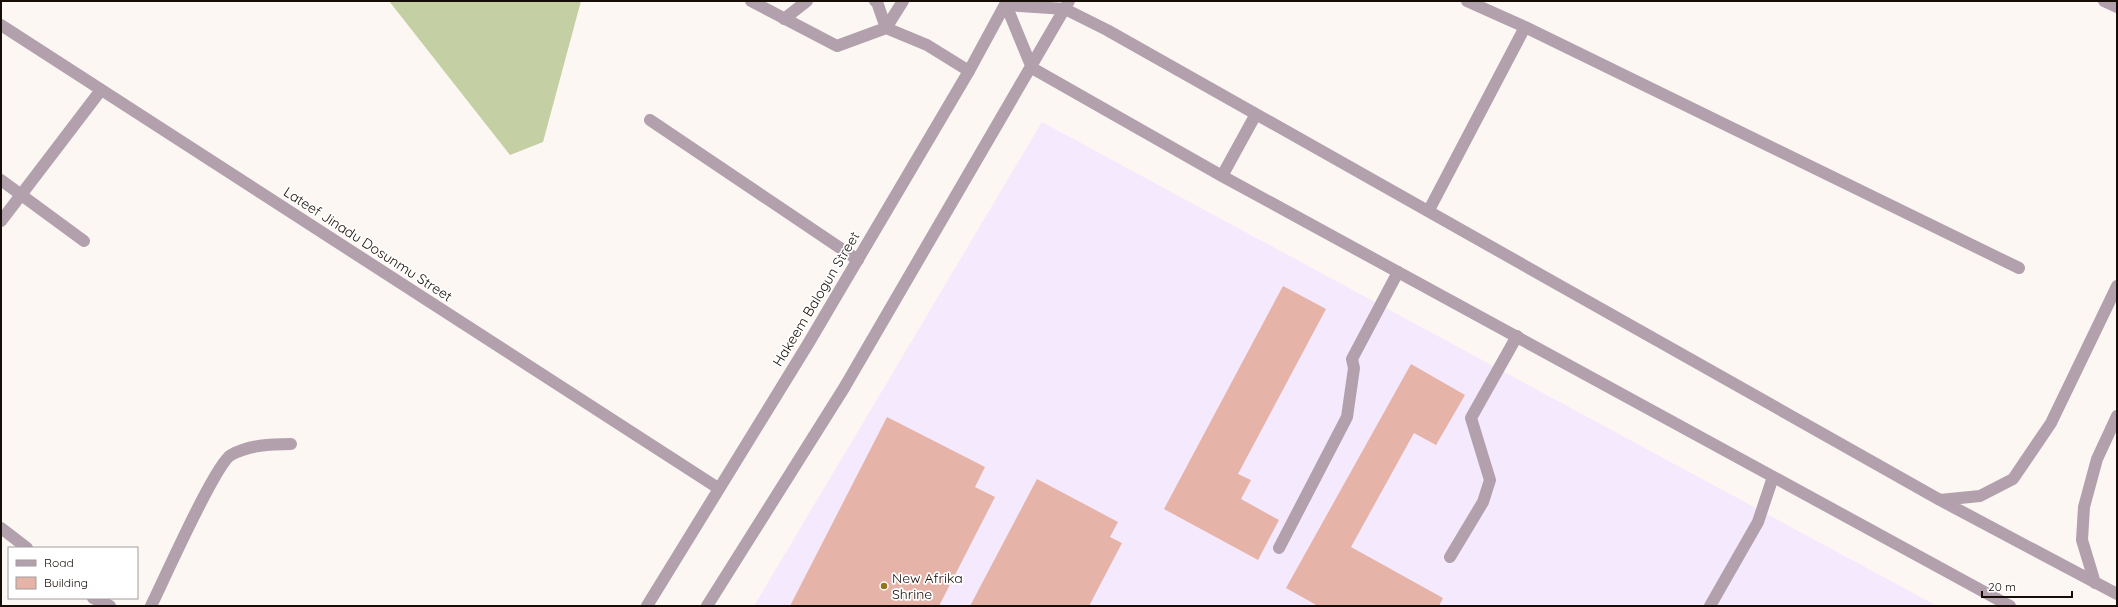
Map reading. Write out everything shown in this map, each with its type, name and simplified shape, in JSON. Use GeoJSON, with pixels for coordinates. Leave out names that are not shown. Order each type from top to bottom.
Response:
{"type":"FeatureCollection","features":[{"type":"Feature","properties":{"kind":"street"},"geometry":{"type":"LineString","coordinates":[[751,1],[837,46],[886,28],[903,1]]}},
{"type":"Feature","properties":{"kind":"street"},"geometry":{"type":"LineString","coordinates":[[784,19],[807,1]]}},
{"type":"Feature","properties":{"kind":"street"},"geometry":{"type":"LineString","coordinates":[[875,1],[877,2],[886,28],[927,45],[969,71]]}},
{"type":"Feature","properties":{"kind":"street"},"geometry":{"type":"LineString","coordinates":[[1467,1],[1525,27],[2019,268]]}},
{"type":"Feature","properties":{"kind":"street"},"geometry":{"type":"LineString","coordinates":[[2104,1],[2117,7]]}},
{"type":"Feature","properties":{"kind":"street"},"geometry":{"type":"LineString","coordinates":[[2010,606],[1518,336],[1222,176],[1032,68],[1007,3],[1067,5],[1107,30],[1940,500],[2117,594]]}},
{"type":"Feature","properties":{"kind":"street","name":"Hakeem Balogun Street"},"geometry":{"type":"LineString","coordinates":[[647,606],[718,488],[808,344],[969,71],[1007,3]]}},
{"type":"Feature","properties":{"kind":"street"},"geometry":{"type":"LineString","coordinates":[[707,606],[844,388],[1032,68],[1067,5]]}},
{"type":"Feature","properties":{"kind":"street","name":"Lateef Jinadu Dosunmu Street"},"geometry":{"type":"LineString","coordinates":[[1,25],[718,488]]}},
{"type":"Feature","properties":{"kind":"street"},"geometry":{"type":"LineString","coordinates":[[1428,210],[1525,27]]}},
{"type":"Feature","properties":{"kind":"street"},"geometry":{"type":"LineString","coordinates":[[1,222],[101,90]]}},
{"type":"Feature","properties":{"kind":"street"},"geometry":{"type":"LineString","coordinates":[[1222,176],[1256,114]]}},
{"type":"Feature","properties":{"kind":"street"},"geometry":{"type":"LineString","coordinates":[[650,120],[858,260]]}},
{"type":"Feature","properties":{"kind":"street"},"geometry":{"type":"LineString","coordinates":[[1,180],[84,241]]}},
{"type":"Feature","properties":{"kind":"street"},"geometry":{"type":"LineString","coordinates":[[1279,548],[1347,417],[1354,368],[1352,359],[1398,272]]}},
{"type":"Feature","properties":{"kind":"street"},"geometry":{"type":"LineString","coordinates":[[1940,500],[1980,496],[2013,479],[2051,423],[2117,286]]}},
{"type":"Feature","properties":{"kind":"street"},"geometry":{"type":"LineString","coordinates":[[1450,557],[1483,502],[1490,480],[1471,418],[1518,336]]}},
{"type":"Feature","properties":{"kind":"street"},"geometry":{"type":"LineString","coordinates":[[2095,583],[2082,540],[2084,507],[2096,459],[2116,420]]}},
{"type":"Feature","properties":{"kind":"street"},"geometry":{"type":"LineString","coordinates":[[151,606],[213,479],[230,455],[260,445],[291,444]]}},
{"type":"Feature","properties":{"kind":"street"},"geometry":{"type":"LineString","coordinates":[[1710,606],[1758,522],[1773,477]]}},
{"type":"Feature","properties":{"kind":"street"},"geometry":{"type":"LineString","coordinates":[[1,528],[26,547]]}},
{"type":"Feature","properties":{"kind":"street"},"geometry":{"type":"LineString","coordinates":[[94,601],[110,606]]}},
{"type":"Feature","properties":{"kind":"shaded area"},"geometry":{"type":"Polygon","coordinates":[[[1042,122],[1937,606],[754,606],[1042,122]]]}},
{"type":"Feature","properties":{"kind":"green space"},"geometry":{"type":"Polygon","coordinates":[[[389,1],[581,1],[543,142],[510,155],[389,1]]]}},
{"type":"Feature","properties":{"kind":"building"},"geometry":{"type":"Polygon","coordinates":[[[1283,286],[1326,309],[1238,474],[1251,480],[1241,499],[1279,520],[1258,560],[1164,509],[1283,286]]]}},
{"type":"Feature","properties":{"kind":"building"},"geometry":{"type":"Polygon","coordinates":[[[1411,364],[1465,395],[1436,445],[1414,433],[1351,547],[1443,598],[1439,606],[1318,606],[1286,588],[1411,364]]]}},
{"type":"Feature","properties":{"kind":"building"},"geometry":{"type":"Polygon","coordinates":[[[887,417],[985,467],[975,487],[995,497],[939,606],[790,606],[887,417]]]}},
{"type":"Feature","properties":{"kind":"building"},"geometry":{"type":"Polygon","coordinates":[[[1037,479],[1118,522],[1110,537],[1122,543],[1089,606],[970,606],[1037,479]]]}},
{"type":"Feature","properties":{"kind":"place","name":"New Afrika Shrine"},"geometry":{"type":"Point","coordinates":[884,586]}}]}
